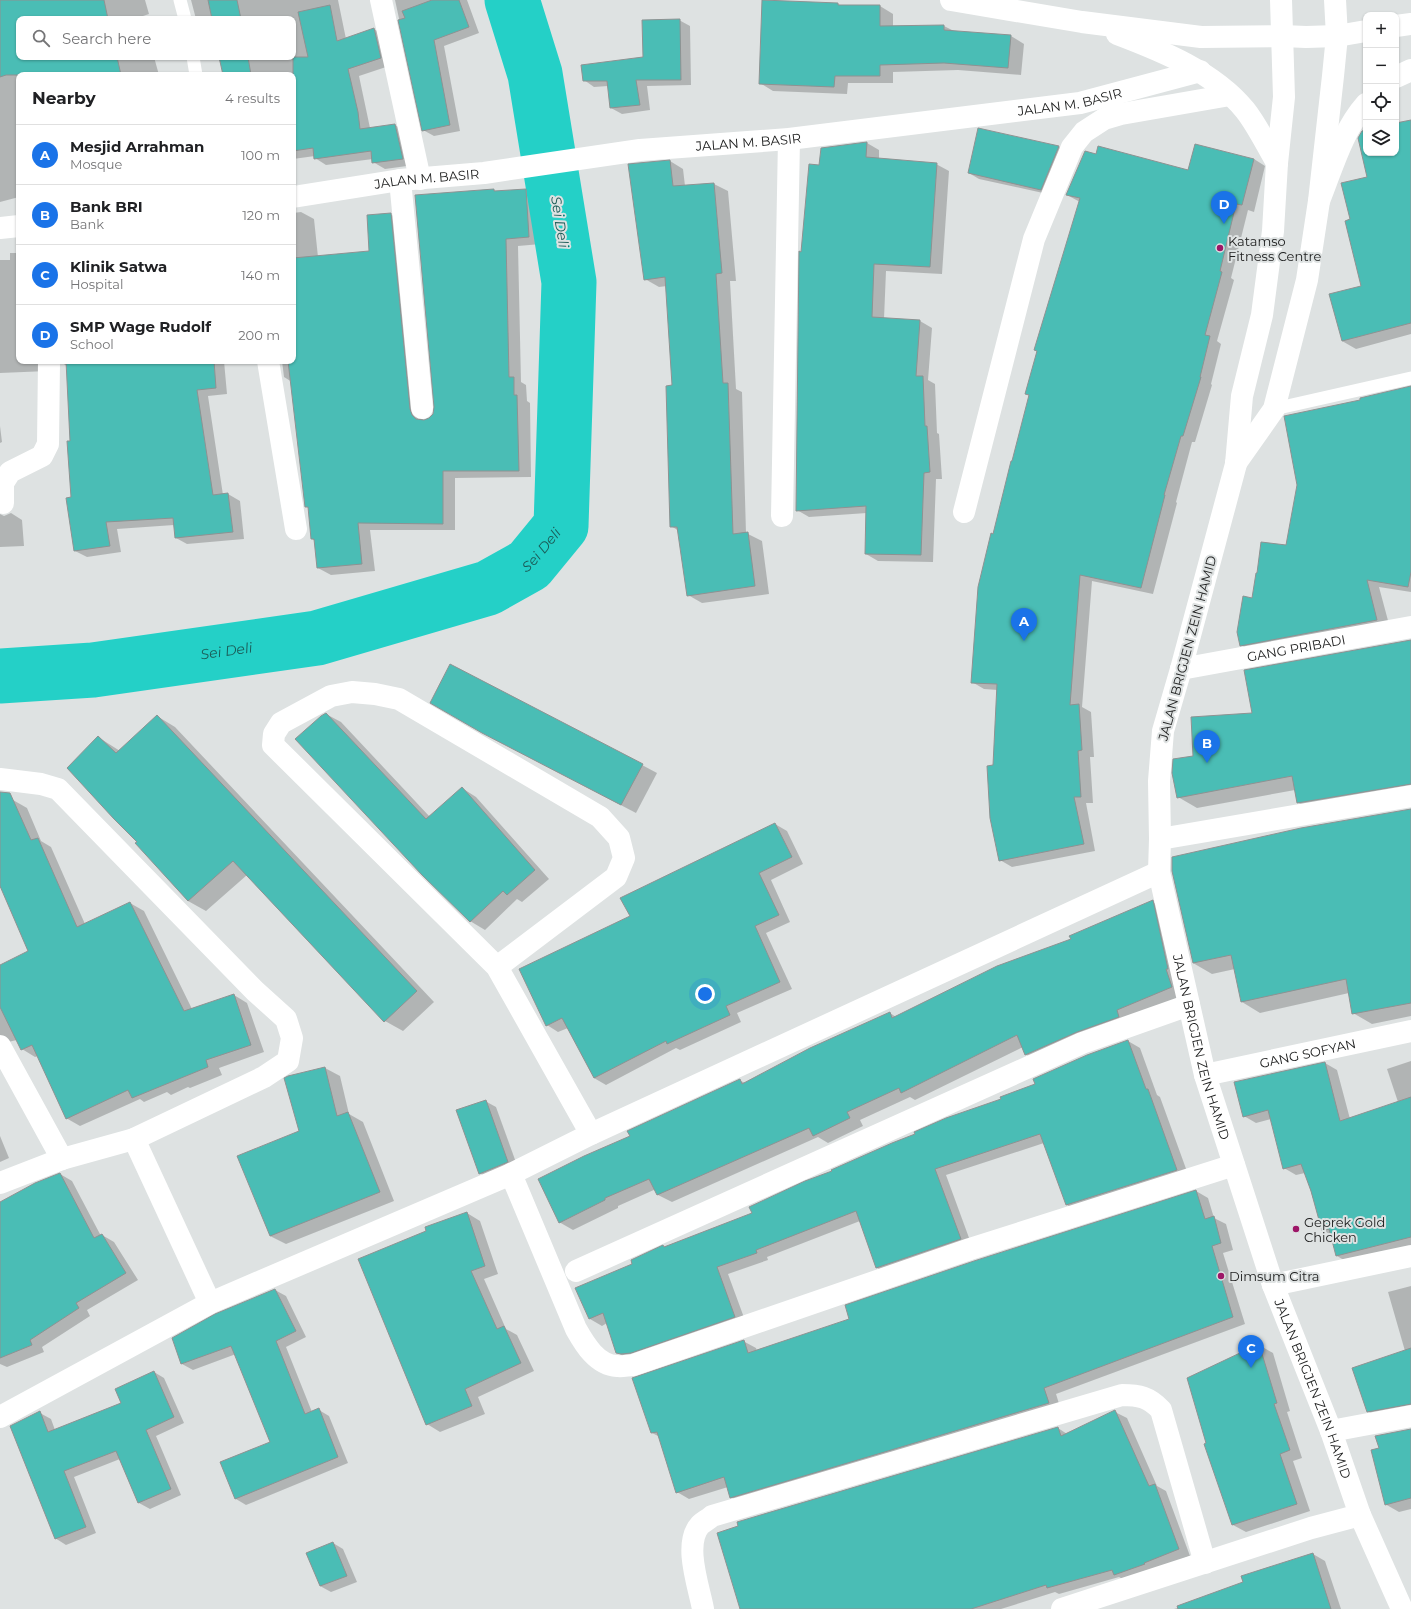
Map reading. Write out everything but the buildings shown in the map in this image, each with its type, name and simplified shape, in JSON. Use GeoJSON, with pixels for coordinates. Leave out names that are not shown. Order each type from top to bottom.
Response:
{"type":"FeatureCollection","features":[{"type":"Feature","properties":{"kind":"main road"},"geometry":{"type":"LineString","coordinates":[[381,0],[410,180],[422,408]]}},
{"type":"Feature","properties":{"kind":"main road"},"geometry":{"type":"LineString","coordinates":[[952,0],[1082,22],[1201,37],[1337,36],[1363,32]]}},
{"type":"Feature","properties":{"kind":"main road","name":"JALAN BRIGJEN ZEIN HAMID"},"geometry":{"type":"LineString","coordinates":[[1281,0],[1284,97],[1277,163],[1273,231],[1262,315],[1242,396],[1236,464],[1163,731],[1159,781],[1159,872],[1205,1075],[1273,1285],[1331,1431],[1360,1515],[1405,1607]]}},
{"type":"Feature","properties":{"kind":"main road","name":"JALAN BRIGJEN ZEIN HAMID"},"geometry":{"type":"LineString","coordinates":[[1236,464],[1274,409],[1307,280],[1319,202],[1337,36],[1335,0]]}},
{"type":"Feature","properties":{"kind":"main road"},"geometry":{"type":"LineString","coordinates":[[1082,22],[1138,42],[1200,70],[1230,95],[1245,111],[1277,163]]}},
{"type":"Feature","properties":{"kind":"main road"},"geometry":{"type":"LineString","coordinates":[[1399,26],[1411,24]]}},
{"type":"Feature","properties":{"kind":"main road","name":"JALAN M. BASIR"},"geometry":{"type":"LineString","coordinates":[[296,197],[410,180],[484,173],[640,150],[789,139],[1080,103],[1200,70]]}},
{"type":"Feature","properties":{"kind":"main road"},"geometry":{"type":"LineString","coordinates":[[1399,76],[1411,70]]}},
{"type":"Feature","properties":{"kind":"main road"},"geometry":{"type":"LineString","coordinates":[[964,512],[1034,238],[1072,147],[1084,132],[1104,119],[1121,114],[1230,95]]}},
{"type":"Feature","properties":{"kind":"main road"},"geometry":{"type":"LineString","coordinates":[[1319,202],[1345,137],[1358,113],[1363,107]]}},
{"type":"Feature","properties":{"kind":"main road"},"geometry":{"type":"LineString","coordinates":[[782,516],[789,139]]}},
{"type":"Feature","properties":{"kind":"main road"},"geometry":{"type":"LineString","coordinates":[[0,228],[16,226]]}},
{"type":"Feature","properties":{"kind":"main road"},"geometry":{"type":"LineString","coordinates":[[3,504],[3,483],[10,472],[42,456],[48,444],[49,364]]}},
{"type":"Feature","properties":{"kind":"main road"},"geometry":{"type":"LineString","coordinates":[[268,364],[296,529]]}},
{"type":"Feature","properties":{"kind":"main road"},"geometry":{"type":"LineString","coordinates":[[1242,396],[1274,409]]}},
{"type":"Feature","properties":{"kind":"main road","name":"GANG PRIBADI"},"geometry":{"type":"LineString","coordinates":[[1181,669],[1411,627]]}},
{"type":"Feature","properties":{"kind":"main road"},"geometry":{"type":"LineString","coordinates":[[497,967],[616,877],[624,858],[619,838],[600,817],[399,699],[375,694],[352,692],[331,696],[281,723],[274,734],[273,745],[497,967],[591,1134]]}},
{"type":"Feature","properties":{"kind":"main road"},"geometry":{"type":"LineString","coordinates":[[0,779],[41,784],[58,789],[255,991],[286,1019],[292,1038],[288,1060],[264,1077],[134,1139],[62,1159],[0,1183]]}},
{"type":"Feature","properties":{"kind":"main road"},"geometry":{"type":"LineString","coordinates":[[1160,839],[1411,796]]}},
{"type":"Feature","properties":{"kind":"main road"},"geometry":{"type":"LineString","coordinates":[[0,1417],[210,1303],[511,1174],[591,1134],[1159,872]]}},
{"type":"Feature","properties":{"kind":"main road"},"geometry":{"type":"LineString","coordinates":[[576,1271],[1082,1043],[1189,1005]]}},
{"type":"Feature","properties":{"kind":"main road","name":"GANG SOFYAN"},"geometry":{"type":"LineString","coordinates":[[1205,1075],[1411,1031]]}},
{"type":"Feature","properties":{"kind":"main road"},"geometry":{"type":"LineString","coordinates":[[0,1046],[62,1159]]}},
{"type":"Feature","properties":{"kind":"main road"},"geometry":{"type":"LineString","coordinates":[[134,1139],[210,1303]]}},
{"type":"Feature","properties":{"kind":"main road"},"geometry":{"type":"LineString","coordinates":[[511,1174],[576,1330],[587,1348],[601,1361],[617,1366],[633,1364],[970,1249],[1234,1165]]}},
{"type":"Feature","properties":{"kind":"main road"},"geometry":{"type":"LineString","coordinates":[[1273,1285],[1411,1256]]}},
{"type":"Feature","properties":{"kind":"main road"},"geometry":{"type":"LineString","coordinates":[[703,1609],[692,1554],[693,1538],[699,1525],[712,1516],[1122,1395],[1138,1395],[1153,1402],[1161,1410],[1205,1563]]}},
{"type":"Feature","properties":{"kind":"main road"},"geometry":{"type":"LineString","coordinates":[[1331,1431],[1411,1416]]}},
{"type":"Feature","properties":{"kind":"main road"},"geometry":{"type":"LineString","coordinates":[[1062,1609],[1311,1528],[1360,1515]]}},
{"type":"Feature","properties":{"kind":"lane"},"geometry":{"type":"LineString","coordinates":[[180,0],[184,16]]}},
{"type":"Feature","properties":{"kind":"lane"},"geometry":{"type":"LineString","coordinates":[[194,60],[196,72]]}},
{"type":"Feature","properties":{"kind":"lane"},"geometry":{"type":"LineString","coordinates":[[1274,409],[1411,378]]}},
{"type":"Feature","properties":{"kind":"waterway","name":"Sei Deli"},"geometry":{"type":"LineString","coordinates":[[0,676],[93,670],[317,638],[488,588],[529,565],[561,526],[569,282],[535,74],[512,0]]}},
{"type":"Feature","properties":{"kind":"place","name":"SMP Wage Rudolf"},"geometry":{"type":"Point","coordinates":[1224,224]}},
{"type":"Feature","properties":{"kind":"place","name":"Katamso Fitness Centre"},"geometry":{"type":"Point","coordinates":[1220,248]}},
{"type":"Feature","properties":{"kind":"place","name":"Mesjid Arrahman"},"geometry":{"type":"Point","coordinates":[1024,641]}},
{"type":"Feature","properties":{"kind":"place","name":"Bank BRI"},"geometry":{"type":"Point","coordinates":[1207,763]}},
{"type":"Feature","properties":{"kind":"place","name":"Geprek Gold Chicken"},"geometry":{"type":"Point","coordinates":[1296,1229]}},
{"type":"Feature","properties":{"kind":"place","name":"Dimsum Citra"},"geometry":{"type":"Point","coordinates":[1221,1276]}},
{"type":"Feature","properties":{"kind":"place","name":"Klinik Satwa"},"geometry":{"type":"Point","coordinates":[1251,1368]}}]}
